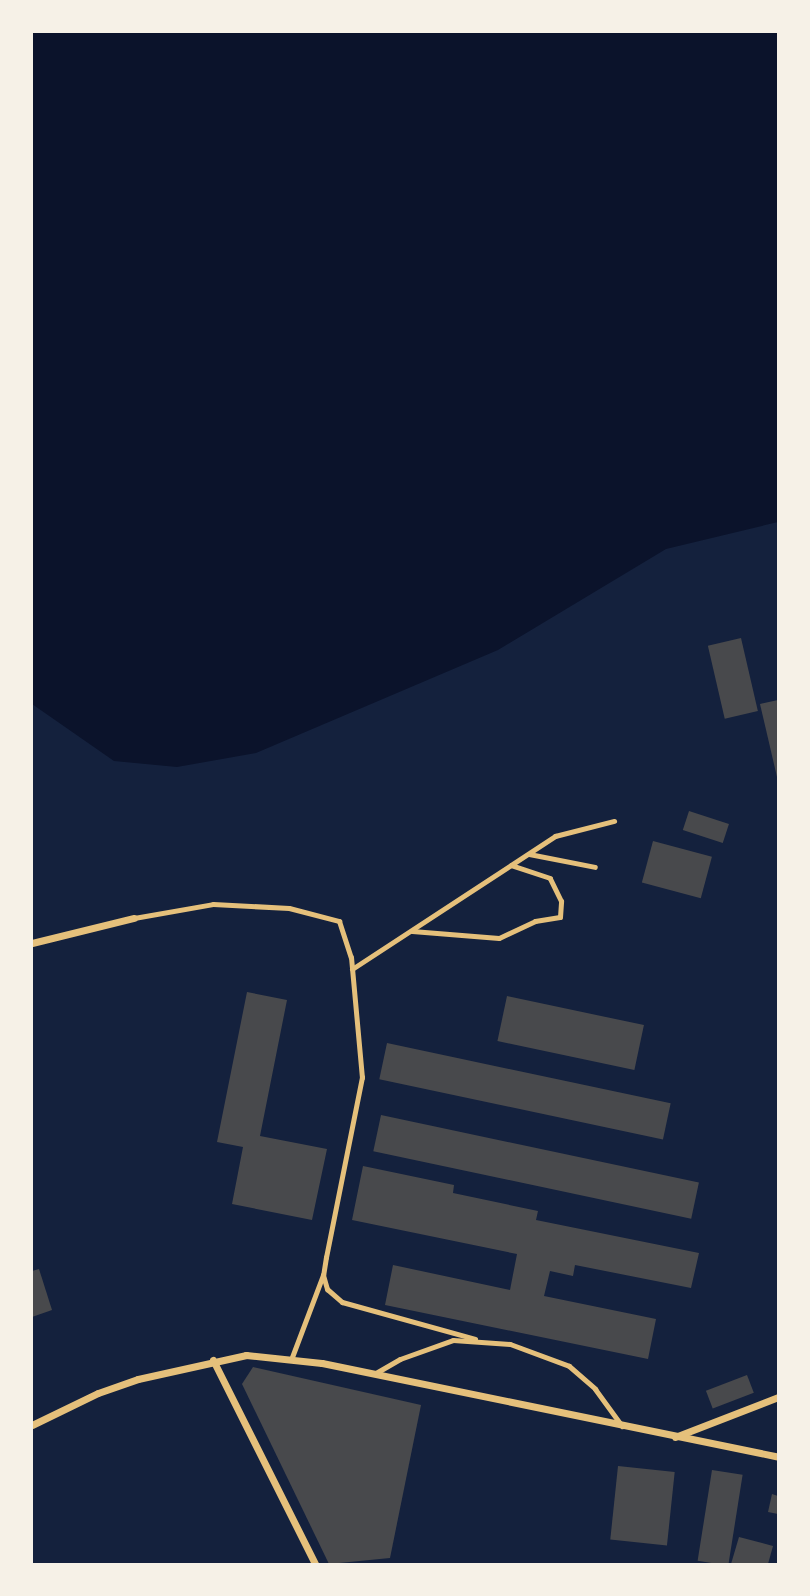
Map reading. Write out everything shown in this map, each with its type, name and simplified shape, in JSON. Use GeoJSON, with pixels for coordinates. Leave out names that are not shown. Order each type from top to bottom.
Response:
{"type":"FeatureCollection","features":[{"type":"Feature","properties":{"kind":"street"},"geometry":{"type":"LineString","coordinates":[[32,943],[134,918]]}},
{"type":"Feature","properties":{"kind":"street"},"geometry":{"type":"LineString","coordinates":[[32,1425],[98,1393],[213,1360],[246,1355],[292,1357],[779,1457]]}},
{"type":"Feature","properties":{"kind":"street"},"geometry":{"type":"LineString","coordinates":[[213,1360],[315,1564]]}},
{"type":"Feature","properties":{"kind":"street"},"geometry":{"type":"LineString","coordinates":[[675,1437],[779,1397]]}},
{"type":"Feature","properties":{"kind":"lane"},"geometry":{"type":"LineString","coordinates":[[352,969],[555,836],[614,821]]}},
{"type":"Feature","properties":{"kind":"lane"},"geometry":{"type":"LineString","coordinates":[[528,854],[595,867]]}},
{"type":"Feature","properties":{"kind":"lane"},"geometry":{"type":"LineString","coordinates":[[410,931],[499,938],[535,921],[559,917],[561,901],[550,878],[511,865]]}},
{"type":"Feature","properties":{"kind":"lane"},"geometry":{"type":"LineString","coordinates":[[134,918],[213,904],[330,916],[344,931],[352,969],[362,1077],[323,1275],[292,1357]]}},
{"type":"Feature","properties":{"kind":"lane"},"geometry":{"type":"LineString","coordinates":[[323,1275],[327,1289],[342,1302],[475,1339],[533,1350],[569,1366],[602,1397],[623,1427]]}},
{"type":"Feature","properties":{"kind":"lane"},"geometry":{"type":"LineString","coordinates":[[374,1374],[433,1345],[475,1339]]}},
{"type":"Feature","properties":{"kind":"water"},"geometry":{"type":"Polygon","coordinates":[[[32,32],[778,32],[778,522],[666,549],[498,650],[256,753],[177,767],[114,761],[32,704],[32,32]]]}},
{"type":"Feature","properties":{"kind":"building"},"geometry":{"type":"Polygon","coordinates":[[[741,638],[758,711],[725,719],[708,646],[741,638]]]}},
{"type":"Feature","properties":{"kind":"building"},"geometry":{"type":"Polygon","coordinates":[[[778,700],[778,777],[777,777],[760,704],[778,700]]]}},
{"type":"Feature","properties":{"kind":"building"},"geometry":{"type":"Polygon","coordinates":[[[689,811],[729,824],[723,843],[683,830],[689,811]]]}},
{"type":"Feature","properties":{"kind":"building"},"geometry":{"type":"Polygon","coordinates":[[[653,841],[712,857],[701,898],[642,883],[653,841]]]}},
{"type":"Feature","properties":{"kind":"building"},"geometry":{"type":"Polygon","coordinates":[[[247,992],[287,1000],[260,1136],[327,1149],[312,1220],[232,1204],[243,1147],[217,1142],[247,992]]]}},
{"type":"Feature","properties":{"kind":"building"},"geometry":{"type":"Polygon","coordinates":[[[507,996],[644,1025],[634,1070],[497,1041],[507,996]]]}},
{"type":"Feature","properties":{"kind":"building"},"geometry":{"type":"Polygon","coordinates":[[[387,1043],[671,1103],[663,1139],[379,1079],[387,1043]]]}},
{"type":"Feature","properties":{"kind":"building"},"geometry":{"type":"Polygon","coordinates":[[[381,1115],[699,1183],[691,1219],[373,1151],[381,1115]]]}},
{"type":"Feature","properties":{"kind":"building"},"geometry":{"type":"Polygon","coordinates":[[[363,1166],[454,1185],[453,1193],[538,1211],[536,1220],[699,1253],[691,1288],[575,1265],[573,1276],[550,1271],[544,1296],[656,1319],[648,1359],[385,1305],[393,1265],[510,1290],[517,1254],[352,1220],[363,1166]]]}},
{"type":"Feature","properties":{"kind":"building"},"geometry":{"type":"Polygon","coordinates":[[[39,1269],[52,1310],[32,1317],[32,1271],[39,1269]]]}},
{"type":"Feature","properties":{"kind":"building"},"geometry":{"type":"Polygon","coordinates":[[[253,1367],[421,1405],[390,1558],[329,1564],[242,1384],[253,1367]]]}},
{"type":"Feature","properties":{"kind":"building"},"geometry":{"type":"Polygon","coordinates":[[[747,1375],[754,1393],[713,1409],[706,1391],[747,1375]]]}},
{"type":"Feature","properties":{"kind":"building"},"geometry":{"type":"Polygon","coordinates":[[[618,1466],[675,1472],[667,1546],[610,1540],[618,1466]]]}},
{"type":"Feature","properties":{"kind":"building"},"geometry":{"type":"Polygon","coordinates":[[[712,1470],[743,1475],[728,1564],[698,1561],[712,1470]]]}},
{"type":"Feature","properties":{"kind":"building"},"geometry":{"type":"Polygon","coordinates":[[[772,1494],[778,1496],[778,1514],[768,1512],[772,1494]]]}},
{"type":"Feature","properties":{"kind":"building"},"geometry":{"type":"Polygon","coordinates":[[[739,1537],[773,1546],[768,1564],[731,1564],[739,1537]]]}}]}
